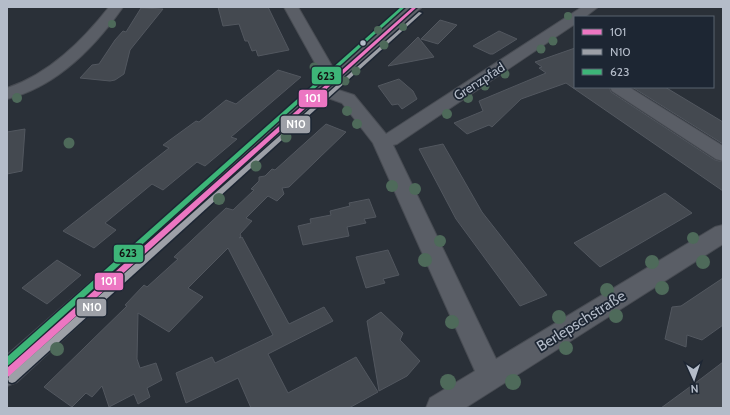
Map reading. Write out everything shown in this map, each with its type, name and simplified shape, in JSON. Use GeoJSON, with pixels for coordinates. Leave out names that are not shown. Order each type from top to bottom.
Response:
{"type":"FeatureCollection","features":[{"type":"Feature","properties":{"kind":"main road"},"geometry":{"type":"LineString","coordinates":[[8,370],[415,7]]}},
{"type":"Feature","properties":{"kind":"street"},"geometry":{"type":"LineString","coordinates":[[7,94],[19,91],[55,70],[86,43],[106,22],[116,7]]}},
{"type":"Feature","properties":{"kind":"street"},"geometry":{"type":"LineString","coordinates":[[291,7],[332,82],[348,99],[381,141],[389,155],[491,377]]}},
{"type":"Feature","properties":{"kind":"street","name":"Grenzpfad"},"geometry":{"type":"LineString","coordinates":[[577,16],[591,7]]}},
{"type":"Feature","properties":{"kind":"street","name":"Grenzpfad"},"geometry":{"type":"LineString","coordinates":[[381,141],[390,140],[574,18]]}},
{"type":"Feature","properties":{"kind":"street"},"geometry":{"type":"LineString","coordinates":[[620,88],[723,155]]}},
{"type":"Feature","properties":{"kind":"street","name":"Berlepschstraße"},"geometry":{"type":"LineString","coordinates":[[440,408],[723,233]]}},
{"type":"Feature","properties":{"kind":"building"},"geometry":{"type":"Polygon","coordinates":[[[218,7],[268,7],[289,50],[258,56],[256,50],[252,51],[248,41],[245,41],[239,24],[223,26],[218,7]]]}},
{"type":"Feature","properties":{"kind":"building"},"geometry":{"type":"Polygon","coordinates":[[[141,8],[163,9],[130,50],[124,74],[115,80],[110,81],[80,78],[92,65],[99,64],[115,40],[123,31],[126,32],[141,8]]]}},
{"type":"Feature","properties":{"kind":"building"},"geometry":{"type":"Polygon","coordinates":[[[440,20],[457,25],[438,44],[421,39],[440,20]]]}},
{"type":"Feature","properties":{"kind":"building"},"geometry":{"type":"Polygon","coordinates":[[[499,31],[517,39],[493,54],[473,46],[499,31]]]}},
{"type":"Feature","properties":{"kind":"building"},"geometry":{"type":"Polygon","coordinates":[[[418,37],[434,57],[388,66],[410,45],[418,37]]]}},
{"type":"Feature","properties":{"kind":"building"},"geometry":{"type":"Polygon","coordinates":[[[574,48],[574,88],[609,88],[611,92],[715,160],[723,162],[723,191],[566,83],[521,99],[492,127],[489,125],[467,134],[454,123],[483,111],[479,101],[546,73],[539,68],[542,67],[535,62],[574,48]]]}},
{"type":"Feature","properties":{"kind":"building"},"geometry":{"type":"Polygon","coordinates":[[[278,70],[301,77],[231,137],[237,139],[205,166],[197,162],[163,190],[152,184],[105,223],[116,230],[94,248],[63,231],[169,148],[163,145],[196,121],[199,122],[226,100],[236,104],[278,70]]]}},
{"type":"Feature","properties":{"kind":"building"},"geometry":{"type":"Polygon","coordinates":[[[399,79],[413,91],[417,99],[402,109],[398,104],[392,105],[378,86],[399,79]]]}},
{"type":"Feature","properties":{"kind":"building"},"geometry":{"type":"Polygon","coordinates":[[[634,88],[667,88],[723,122],[723,144],[634,88]]]}},
{"type":"Feature","properties":{"kind":"building"},"geometry":{"type":"Polygon","coordinates":[[[326,124],[346,132],[289,187],[282,188],[284,194],[277,201],[268,196],[246,218],[252,221],[240,234],[241,236],[239,238],[242,237],[289,324],[324,307],[333,321],[268,354],[288,393],[356,357],[378,392],[349,408],[251,408],[238,378],[186,403],[176,373],[212,357],[215,363],[273,335],[228,248],[188,288],[203,297],[169,332],[138,313],[137,359],[140,368],[156,363],[162,380],[147,388],[150,397],[138,404],[134,394],[109,407],[102,386],[92,397],[86,393],[72,407],[44,387],[127,306],[125,305],[144,285],[147,287],[178,259],[174,257],[226,208],[233,210],[254,190],[251,189],[259,181],[259,177],[265,176],[272,169],[275,170],[326,124]]]}},
{"type":"Feature","properties":{"kind":"building"},"geometry":{"type":"Polygon","coordinates":[[[25,129],[22,171],[7,174],[7,132],[25,129]]]}},
{"type":"Feature","properties":{"kind":"building"},"geometry":{"type":"Polygon","coordinates":[[[443,144],[482,212],[547,295],[520,306],[456,219],[419,149],[443,144]]]}},
{"type":"Feature","properties":{"kind":"building"},"geometry":{"type":"Polygon","coordinates":[[[665,193],[692,213],[600,267],[574,243],[665,193]]]}},
{"type":"Feature","properties":{"kind":"building"},"geometry":{"type":"Polygon","coordinates":[[[369,199],[376,217],[364,219],[366,223],[347,227],[349,236],[303,245],[298,226],[311,223],[310,219],[331,215],[330,211],[350,206],[349,203],[369,199]]]}},
{"type":"Feature","properties":{"kind":"building"},"geometry":{"type":"Polygon","coordinates":[[[388,250],[399,275],[383,279],[385,283],[366,288],[356,257],[388,250]]]}},
{"type":"Feature","properties":{"kind":"building"},"geometry":{"type":"Polygon","coordinates":[[[57,260],[81,275],[47,304],[22,288],[57,260]]]}},
{"type":"Feature","properties":{"kind":"building"},"geometry":{"type":"Polygon","coordinates":[[[723,278],[723,325],[702,340],[687,335],[686,347],[665,339],[672,307],[681,306],[723,278]]]}},
{"type":"Feature","properties":{"kind":"building"},"geometry":{"type":"Polygon","coordinates":[[[381,312],[403,333],[400,340],[420,361],[407,376],[379,391],[367,321],[381,312]]]}},
{"type":"Feature","properties":{"kind":"building"},"geometry":{"type":"Polygon","coordinates":[[[723,362],[723,408],[661,408],[702,378],[723,362]]]}},
{"type":"Feature","properties":{"kind":"transit line","name":"623"},"geometry":{"type":"LineString","coordinates":[[7,362],[403,7]]}},
{"type":"Feature","properties":{"kind":"transit line","name":"101"},"geometry":{"type":"LineString","coordinates":[[7,373],[415,7]]}},
{"type":"Feature","properties":{"kind":"transit line","name":"N10"},"geometry":{"type":"LineString","coordinates":[[12,379],[420,13]]}}]}
